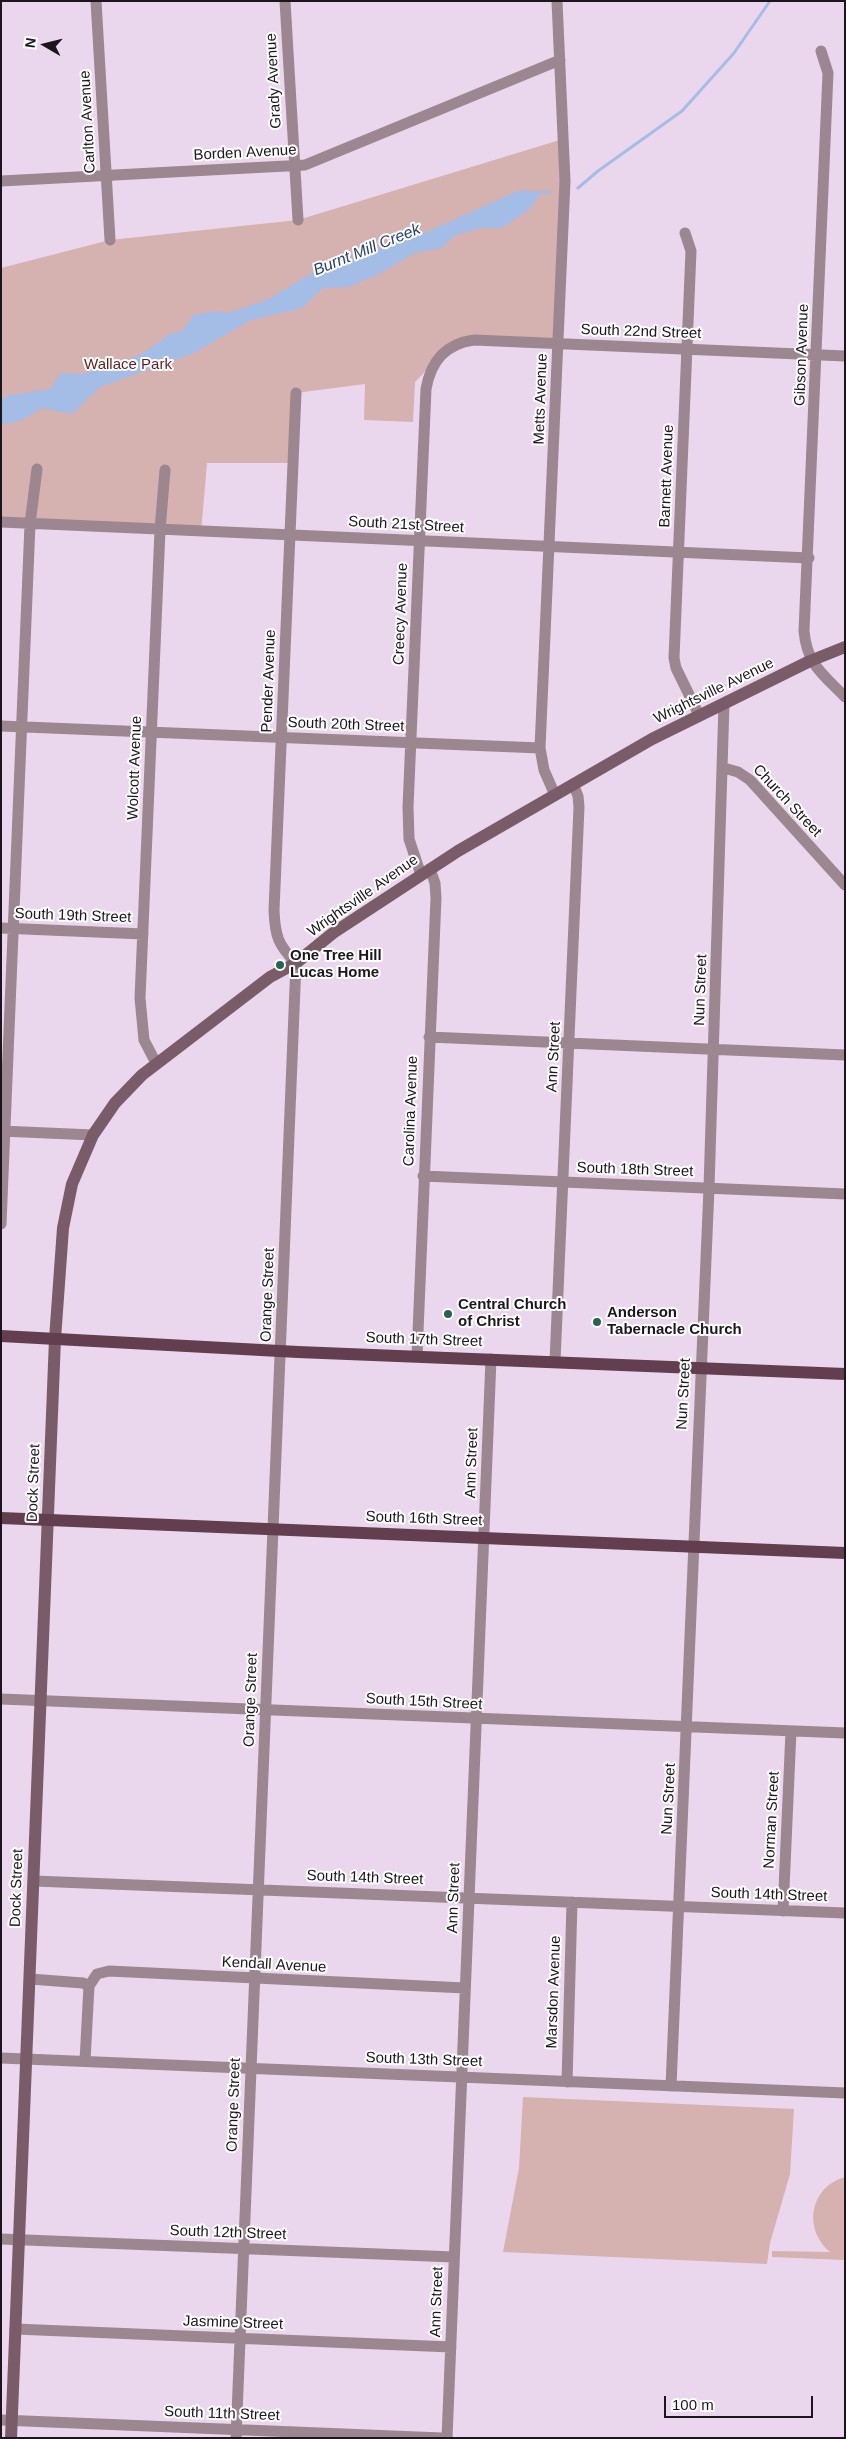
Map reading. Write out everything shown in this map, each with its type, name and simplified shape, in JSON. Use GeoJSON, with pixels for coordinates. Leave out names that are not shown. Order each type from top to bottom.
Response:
{"type":"FeatureCollection","features":[{"type":"Feature","properties":{"kind":"main road","name":"South 17th Street"},"geometry":{"type":"LineString","coordinates":[[1,1336],[281,1351],[845,1374]]}},
{"type":"Feature","properties":{"kind":"main road","name":"South 16th Street"},"geometry":{"type":"LineString","coordinates":[[1,1518],[845,1553]]}},
{"type":"Feature","properties":{"kind":"street","name":"Carlton Avenue"},"geometry":{"type":"LineString","coordinates":[[96,1],[110,240]]}},
{"type":"Feature","properties":{"kind":"street","name":"Grady Avenue"},"geometry":{"type":"LineString","coordinates":[[285,1],[293,166],[298,220]]}},
{"type":"Feature","properties":{"kind":"street","name":"Metts Avenue"},"geometry":{"type":"LineString","coordinates":[[555,795],[544,770],[540,748],[565,181],[557,1]]}},
{"type":"Feature","properties":{"kind":"street","name":"Gibson Avenue"},"geometry":{"type":"LineString","coordinates":[[810,661],[805,646],[804,631],[809,558],[828,72],[821,51]]}},
{"type":"Feature","properties":{"kind":"street","name":"Borden Avenue"},"geometry":{"type":"LineString","coordinates":[[1,181],[305,165],[560,60]]}},
{"type":"Feature","properties":{"kind":"street","name":"Barnett Avenue"},"geometry":{"type":"LineString","coordinates":[[685,233],[691,251],[675,663],[699,715]]}},
{"type":"Feature","properties":{"kind":"street","name":"South 22nd Street"},"geometry":{"type":"LineString","coordinates":[[439,356],[454,345],[474,340],[845,356]]}},
{"type":"Feature","properties":{"kind":"street","name":"Creecy Avenue"},"geometry":{"type":"LineString","coordinates":[[425,872],[412,855],[408,831],[426,389],[432,366],[439,356]]}},
{"type":"Feature","properties":{"kind":"street","name":"Pender Avenue"},"geometry":{"type":"LineString","coordinates":[[296,393],[275,928],[281,948],[296,963]]}},
{"type":"Feature","properties":{"kind":"street"},"geometry":{"type":"LineString","coordinates":[[1,1224],[3,1131],[14,929],[30,524],[37,469]]}},
{"type":"Feature","properties":{"kind":"street","name":"Wolcott Avenue"},"geometry":{"type":"LineString","coordinates":[[156,1063],[147,1049],[141,1024],[160,530],[166,470]]}},
{"type":"Feature","properties":{"kind":"street","name":"South 21st Street"},"geometry":{"type":"LineString","coordinates":[[1,522],[809,558]]}},
{"type":"Feature","properties":{"kind":"street","name":"Wrightsville Avenue"},"geometry":{"type":"LineString","coordinates":[[56,1339],[62,1228],[72,1184],[93,1135],[121,1096],[156,1063],[270,977],[296,963],[333,933],[458,851],[573,784],[699,715],[810,661],[845,647]]}},
{"type":"Feature","properties":{"kind":"street"},"geometry":{"type":"LineString","coordinates":[[810,661],[845,697]]}},
{"type":"Feature","properties":{"kind":"street","name":"Nun Street"},"geometry":{"type":"LineString","coordinates":[[672,2086],[709,1188],[724,768],[724,704]]}},
{"type":"Feature","properties":{"kind":"street","name":"South 20th Street"},"geometry":{"type":"LineString","coordinates":[[1,726],[540,748]]}},
{"type":"Feature","properties":{"kind":"street","name":"Church Street"},"geometry":{"type":"LineString","coordinates":[[724,768],[738,772],[750,780],[845,886]]}},
{"type":"Feature","properties":{"kind":"street","name":"Ann Street"},"geometry":{"type":"LineString","coordinates":[[555,1361],[579,808],[578,796],[573,784]]}},
{"type":"Feature","properties":{"kind":"street","name":"Carolina Avenue"},"geometry":{"type":"LineString","coordinates":[[416,1356],[436,898],[435,883],[425,872]]}},
{"type":"Feature","properties":{"kind":"street","name":"South 19th Street"},"geometry":{"type":"LineString","coordinates":[[1,928],[143,934]]}},
{"type":"Feature","properties":{"kind":"street","name":"Orange Street"},"geometry":{"type":"LineString","coordinates":[[236,2434],[296,963]]}},
{"type":"Feature","properties":{"kind":"street"},"geometry":{"type":"LineString","coordinates":[[429,1037],[845,1055]]}},
{"type":"Feature","properties":{"kind":"street"},"geometry":{"type":"LineString","coordinates":[[3,1131],[93,1135]]}},
{"type":"Feature","properties":{"kind":"street","name":"South 18th Street"},"geometry":{"type":"LineString","coordinates":[[423,1176],[845,1194]]}},
{"type":"Feature","properties":{"kind":"street","name":"Dock Street"},"geometry":{"type":"LineString","coordinates":[[11,2438],[7,2420],[15,2329],[56,1339]]}},
{"type":"Feature","properties":{"kind":"street","name":"Ann Street"},"geometry":{"type":"LineString","coordinates":[[447,2438],[491,1359]]}},
{"type":"Feature","properties":{"kind":"street","name":"South 15th Street"},"geometry":{"type":"LineString","coordinates":[[1,1699],[476,1720],[845,1733]]}},
{"type":"Feature","properties":{"kind":"street","name":"Norman Street"},"geometry":{"type":"LineString","coordinates":[[783,1911],[791,1731]]}},
{"type":"Feature","properties":{"kind":"street","name":"South 14th Street"},"geometry":{"type":"LineString","coordinates":[[34,1881],[845,1913]]}},
{"type":"Feature","properties":{"kind":"street","name":"Marsdon Avenue"},"geometry":{"type":"LineString","coordinates":[[567,2082],[572,1902]]}},
{"type":"Feature","properties":{"kind":"street","name":"Kendall Avenue"},"geometry":{"type":"LineString","coordinates":[[89,1986],[97,1974],[109,1971],[465,1988]]}},
{"type":"Feature","properties":{"kind":"street"},"geometry":{"type":"LineString","coordinates":[[30,1979],[83,1983],[89,1986],[85,2061]]}},
{"type":"Feature","properties":{"kind":"street","name":"South 13th Street"},"geometry":{"type":"LineString","coordinates":[[1,2058],[845,2093]]}},
{"type":"Feature","properties":{"kind":"street","name":"South 12th Street"},"geometry":{"type":"LineString","coordinates":[[1,2239],[454,2257]]}},
{"type":"Feature","properties":{"kind":"street","name":"Jasmine Street"},"geometry":{"type":"LineString","coordinates":[[15,2329],[450,2347]]}},
{"type":"Feature","properties":{"kind":"street","name":"South 11th Street"},"geometry":{"type":"LineString","coordinates":[[7,2420],[236,2434],[442,2438]]}},
{"type":"Feature","properties":{"kind":"green space","name":"Wallace Park"},"geometry":{"type":"Polygon","coordinates":[[[563,139],[558,344],[474,340],[445,351],[415,382],[413,422],[364,420],[365,384],[296,393],[293,463],[207,463],[201,532],[1,522],[1,268],[110,240],[298,220],[563,139]]]}},
{"type":"Feature","properties":{"kind":"green space"},"geometry":{"type":"Polygon","coordinates":[[[523,2097],[794,2109],[790,2174],[770,2243],[767,2264],[503,2252],[519,2168],[523,2097]]]}},
{"type":"Feature","properties":{"kind":"green space"},"geometry":{"type":"Polygon","coordinates":[[[845,2177],[845,2260],[772,2257],[772,2251],[830,2252],[821,2243],[816,2232],[813,2221],[814,2210],[817,2199],[824,2190],[833,2182],[845,2177]]]}},
{"type":"Feature","properties":{"kind":"water"},"geometry":{"type":"Polygon","coordinates":[[[520,190],[539,192],[537,200],[527,211],[502,228],[481,228],[454,236],[442,248],[415,253],[377,275],[348,287],[323,288],[302,308],[251,320],[192,354],[100,387],[72,414],[42,408],[22,420],[1,425],[1,399],[10,395],[50,389],[61,373],[82,374],[140,355],[172,333],[182,331],[193,315],[216,311],[229,313],[269,299],[328,263],[351,259],[422,234],[520,190]]]}},
{"type":"Feature","properties":{"kind":"waterway","name":"Burnt Mill Creek"},"geometry":{"type":"LineString","coordinates":[[578,188],[598,171],[682,111],[734,53],[770,1]]}},
{"type":"Feature","properties":{"kind":"waterway","name":"Burnt Mill Creek"},"geometry":{"type":"LineString","coordinates":[[537,193],[550,192]]}},
{"type":"Feature","properties":{"kind":"place","name":"One Tree Hill Lucas Home"},"geometry":{"type":"Point","coordinates":[280,965]}},
{"type":"Feature","properties":{"kind":"place","name":"Central Church of Christ"},"geometry":{"type":"Point","coordinates":[448,1314]}},
{"type":"Feature","properties":{"kind":"place","name":"Anderson Tabernacle Church"},"geometry":{"type":"Point","coordinates":[597,1322]}}]}
